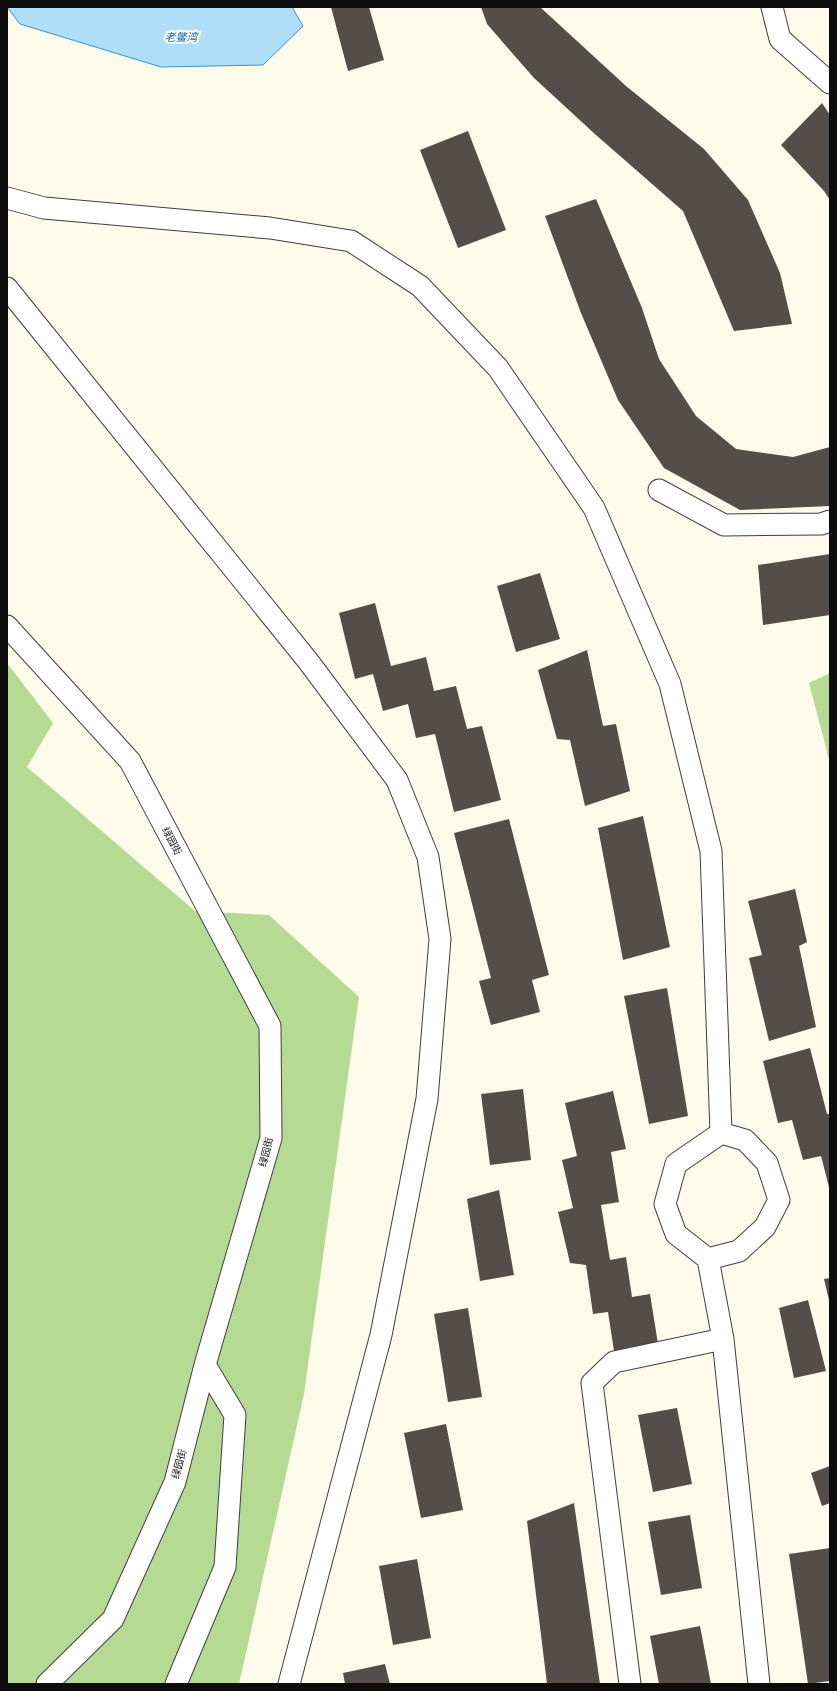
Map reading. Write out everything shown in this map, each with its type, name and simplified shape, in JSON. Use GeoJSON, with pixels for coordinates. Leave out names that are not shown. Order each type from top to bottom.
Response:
{"type":"FeatureCollection","features":[{"type":"Feature","properties":{"kind":"street"},"geometry":{"type":"LineString","coordinates":[[772,7],[780,39],[830,83]]}},
{"type":"Feature","properties":{"kind":"street"},"geometry":{"type":"LineString","coordinates":[[7,198],[44,208],[270,228],[351,241],[420,286],[498,368],[594,508],[670,684],[711,851],[721,1133]]}},
{"type":"Feature","properties":{"kind":"street"},"geometry":{"type":"LineString","coordinates":[[7,288],[308,660],[397,780],[428,858],[440,939],[427,1099],[381,1335],[289,1684]]}},
{"type":"Feature","properties":{"kind":"street"},"geometry":{"type":"LineString","coordinates":[[659,490],[724,525],[821,524],[830,521]]}},
{"type":"Feature","properties":{"kind":"street","name":"绿园街"},"geometry":{"type":"LineString","coordinates":[[7,626],[130,760],[270,1026],[271,1138],[205,1365],[175,1482],[113,1618],[47,1684]]}},
{"type":"Feature","properties":{"kind":"street"},"geometry":{"type":"LineString","coordinates":[[708,1259],[739,1251],[765,1227],[779,1200],[767,1163],[745,1140],[721,1133]]}},
{"type":"Feature","properties":{"kind":"street"},"geometry":{"type":"LineString","coordinates":[[721,1133],[676,1164],[665,1204],[676,1234],[708,1259],[723,1339],[759,1684]]}},
{"type":"Feature","properties":{"kind":"street"},"geometry":{"type":"LineString","coordinates":[[630,1684],[592,1383],[614,1362],[723,1339]]}},
{"type":"Feature","properties":{"kind":"street"},"geometry":{"type":"LineString","coordinates":[[176,1684],[225,1567],[235,1415],[205,1365]]}},
{"type":"Feature","properties":{"kind":"green space"},"geometry":{"type":"Polygon","coordinates":[[[7,663],[53,723],[27,767],[195,911],[269,915],[359,997],[304,1394],[239,1684],[7,1684],[7,663]]]}},
{"type":"Feature","properties":{"kind":"green space"},"geometry":{"type":"Polygon","coordinates":[[[830,673],[830,763],[809,683],[830,673]]]}},
{"type":"Feature","properties":{"kind":"water","name":"老鳖湾"},"geometry":{"type":"Polygon","coordinates":[[[7,7],[292,7],[303,26],[263,65],[161,67],[20,24],[7,7]]]}},
{"type":"Feature","properties":{"kind":"building"},"geometry":{"type":"Polygon","coordinates":[[[331,7],[369,7],[384,60],[348,71],[331,7]]]}},
{"type":"Feature","properties":{"kind":"building"},"geometry":{"type":"Polygon","coordinates":[[[481,7],[540,7],[626,86],[704,149],[748,200],[780,273],[792,324],[734,331],[683,211],[596,135],[534,78],[487,24],[481,7]]]}},
{"type":"Feature","properties":{"kind":"building"},"geometry":{"type":"Polygon","coordinates":[[[822,103],[830,115],[830,200],[824,191],[781,145],[822,103]]]}},
{"type":"Feature","properties":{"kind":"building"},"geometry":{"type":"Polygon","coordinates":[[[468,131],[506,230],[458,248],[420,150],[468,131]]]}},
{"type":"Feature","properties":{"kind":"building"},"geometry":{"type":"Polygon","coordinates":[[[596,199],[642,308],[659,359],[696,416],[736,449],[793,457],[830,447],[830,506],[740,510],[664,468],[618,400],[581,313],[545,216],[596,199]]]}},
{"type":"Feature","properties":{"kind":"building"},"geometry":{"type":"Polygon","coordinates":[[[830,554],[830,615],[763,625],[758,565],[830,554]]]}},
{"type":"Feature","properties":{"kind":"building"},"geometry":{"type":"Polygon","coordinates":[[[540,573],[560,639],[516,652],[497,586],[540,573]]]}},
{"type":"Feature","properties":{"kind":"building"},"geometry":{"type":"Polygon","coordinates":[[[375,603],[391,666],[426,657],[434,691],[456,686],[467,729],[482,726],[501,800],[454,812],[435,734],[416,738],[408,704],[383,711],[373,674],[355,679],[339,613],[375,603]]]}},
{"type":"Feature","properties":{"kind":"building"},"geometry":{"type":"Polygon","coordinates":[[[587,650],[603,726],[616,724],[630,791],[585,806],[570,740],[557,739],[538,670],[587,650]]]}},
{"type":"Feature","properties":{"kind":"building"},"geometry":{"type":"Polygon","coordinates":[[[643,816],[670,947],[623,960],[598,828],[643,816]]]}},
{"type":"Feature","properties":{"kind":"building"},"geometry":{"type":"Polygon","coordinates":[[[509,819],[549,975],[532,980],[540,1012],[491,1025],[479,981],[491,978],[454,833],[509,819]]]}},
{"type":"Feature","properties":{"kind":"building"},"geometry":{"type":"Polygon","coordinates":[[[795,889],[807,942],[799,946],[816,1027],[769,1041],[749,958],[762,955],[748,901],[795,889]]]}},
{"type":"Feature","properties":{"kind":"building"},"geometry":{"type":"Polygon","coordinates":[[[667,988],[688,1116],[649,1124],[624,996],[667,988]]]}},
{"type":"Feature","properties":{"kind":"building"},"geometry":{"type":"Polygon","coordinates":[[[810,1048],[827,1114],[830,1114],[830,1191],[821,1156],[803,1160],[792,1120],[778,1123],[763,1061],[810,1048]]]}},
{"type":"Feature","properties":{"kind":"building"},"geometry":{"type":"Polygon","coordinates":[[[523,1089],[531,1160],[490,1165],[481,1094],[523,1089]]]}},
{"type":"Feature","properties":{"kind":"building"},"geometry":{"type":"Polygon","coordinates":[[[613,1091],[626,1149],[611,1152],[619,1202],[601,1205],[610,1260],[626,1257],[632,1297],[650,1294],[658,1344],[614,1351],[608,1312],[593,1314],[586,1265],[570,1263],[558,1212],[573,1208],[562,1160],[577,1156],[565,1103],[613,1091]]]}},
{"type":"Feature","properties":{"kind":"building"},"geometry":{"type":"Polygon","coordinates":[[[499,1190],[514,1275],[480,1281],[467,1199],[499,1190]]]}},
{"type":"Feature","properties":{"kind":"building"},"geometry":{"type":"Polygon","coordinates":[[[830,1278],[830,1300],[829,1300],[824,1279],[830,1278]]]}},
{"type":"Feature","properties":{"kind":"building"},"geometry":{"type":"Polygon","coordinates":[[[808,1300],[826,1371],[794,1378],[779,1308],[808,1300]]]}},
{"type":"Feature","properties":{"kind":"building"},"geometry":{"type":"Polygon","coordinates":[[[468,1308],[482,1397],[448,1402],[434,1314],[468,1308]]]}},
{"type":"Feature","properties":{"kind":"building"},"geometry":{"type":"Polygon","coordinates":[[[677,1408],[692,1484],[653,1492],[638,1415],[677,1408]]]}},
{"type":"Feature","properties":{"kind":"building"},"geometry":{"type":"Polygon","coordinates":[[[446,1424],[463,1510],[421,1518],[404,1433],[446,1424]]]}},
{"type":"Feature","properties":{"kind":"building"},"geometry":{"type":"Polygon","coordinates":[[[830,1466],[830,1503],[822,1506],[811,1473],[830,1466]]]}},
{"type":"Feature","properties":{"kind":"building"},"geometry":{"type":"Polygon","coordinates":[[[574,1503],[600,1684],[547,1684],[527,1521],[574,1503]]]}},
{"type":"Feature","properties":{"kind":"building"},"geometry":{"type":"Polygon","coordinates":[[[690,1515],[702,1588],[661,1595],[648,1522],[690,1515]]]}},
{"type":"Feature","properties":{"kind":"building"},"geometry":{"type":"Polygon","coordinates":[[[830,1548],[830,1681],[808,1684],[789,1554],[830,1548]]]}},
{"type":"Feature","properties":{"kind":"building"},"geometry":{"type":"Polygon","coordinates":[[[417,1559],[431,1638],[393,1645],[379,1566],[417,1559]]]}},
{"type":"Feature","properties":{"kind":"building"},"geometry":{"type":"Polygon","coordinates":[[[700,1626],[711,1684],[659,1684],[650,1636],[700,1626]]]}},
{"type":"Feature","properties":{"kind":"building"},"geometry":{"type":"Polygon","coordinates":[[[385,1664],[390,1684],[345,1684],[343,1673],[385,1664]]]}}]}
